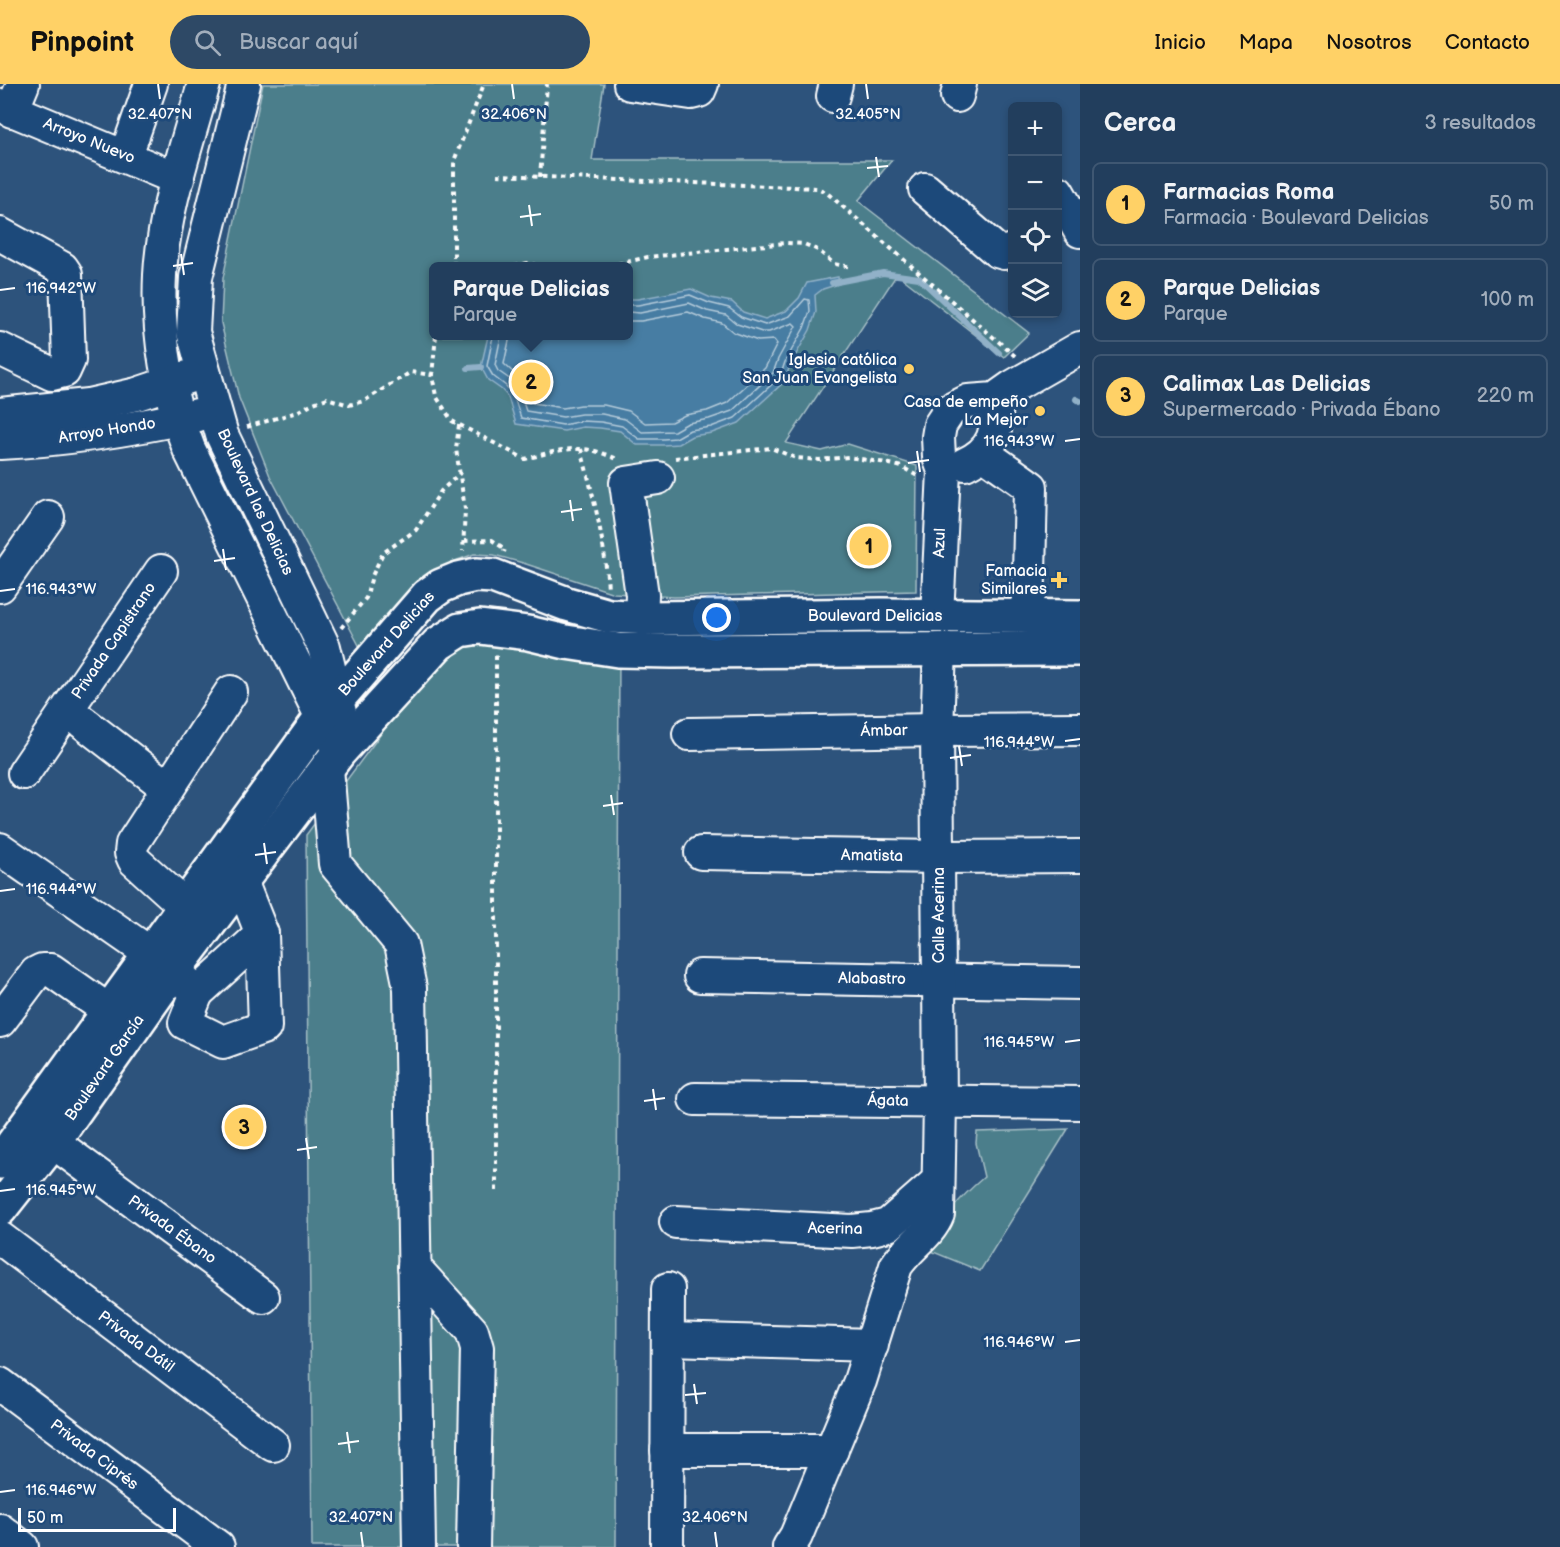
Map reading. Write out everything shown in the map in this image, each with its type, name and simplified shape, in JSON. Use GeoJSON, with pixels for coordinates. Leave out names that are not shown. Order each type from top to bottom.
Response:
{"type":"FeatureCollection","features":[{"type":"Feature","properties":{"kind":"main road","name":"Boulevard Delicias"},"geometry":{"type":"LineString","coordinates":[[196,916],[328,709],[427,596],[441,586],[458,579],[476,575],[493,576],[567,603],[625,617],[1080,617]]}},
{"type":"Feature","properties":{"kind":"main road","name":"Boulevard Delicias"},"geometry":{"type":"LineString","coordinates":[[196,916],[241,881],[339,753],[438,644],[460,630],[480,627],[496,628],[618,650],[1080,649]]}},
{"type":"Feature","properties":{"kind":"main road","name":"Boulevard García"},"geometry":{"type":"LineString","coordinates":[[0,1209],[53,1142],[162,961],[196,916]]}},
{"type":"Feature","properties":{"kind":"main road","name":"Boulevard García"},"geometry":{"type":"LineString","coordinates":[[0,1162],[109,1011],[162,961]]}},
{"type":"Feature","properties":{"kind":"street"},"geometry":{"type":"LineString","coordinates":[[126,156],[151,84]]}},
{"type":"Feature","properties":{"kind":"street","name":"Boulevard las Delicias"},"geometry":{"type":"LineString","coordinates":[[204,84],[166,230],[160,275],[162,334],[168,382],[177,419],[189,449],[328,709]]}},
{"type":"Feature","properties":{"kind":"street","name":"Boulevard las Delicias"},"geometry":{"type":"LineString","coordinates":[[244,84],[196,277],[193,332],[218,423],[324,647],[328,709]]}},
{"type":"Feature","properties":{"kind":"street"},"geometry":{"type":"LineString","coordinates":[[630,84],[691,93],[699,91],[702,84]]}},
{"type":"Feature","properties":{"kind":"street","name":"Arroyo Nuevo"},"geometry":{"type":"LineString","coordinates":[[12,100],[126,156],[178,178]]}},
{"type":"Feature","properties":{"kind":"street"},"geometry":{"type":"LineString","coordinates":[[925,189],[997,250],[1008,251]]}},
{"type":"Feature","properties":{"kind":"street"},"geometry":{"type":"LineString","coordinates":[[0,234],[62,268],[66,274],[69,360],[68,366],[59,374]]}},
{"type":"Feature","properties":{"kind":"street","name":"Azul"},"geometry":{"type":"LineString","coordinates":[[937,616],[943,478],[938,447],[940,425],[944,417],[960,404],[976,399],[995,399],[1080,348]]}},
{"type":"Feature","properties":{"kind":"street"},"geometry":{"type":"LineString","coordinates":[[0,349],[46,372],[59,374]]}},
{"type":"Feature","properties":{"kind":"street","name":"Arroyo Hondo"},"geometry":{"type":"LineString","coordinates":[[0,414],[70,408],[137,394],[168,382],[203,373]]}},
{"type":"Feature","properties":{"kind":"street"},"geometry":{"type":"LineString","coordinates":[[59,374],[70,408]]}},
{"type":"Feature","properties":{"kind":"street"},"geometry":{"type":"LineString","coordinates":[[943,478],[983,453],[990,445],[996,430],[995,399]]}},
{"type":"Feature","properties":{"kind":"street","name":"Arroyo Hondo"},"geometry":{"type":"LineString","coordinates":[[0,443],[40,441],[177,419],[218,423]]}},
{"type":"Feature","properties":{"kind":"street"},"geometry":{"type":"LineString","coordinates":[[983,453],[1031,487],[1028,617]]}},
{"type":"Feature","properties":{"kind":"street"},"geometry":{"type":"LineString","coordinates":[[625,617],[642,595],[626,483],[662,469]]}},
{"type":"Feature","properties":{"kind":"street"},"geometry":{"type":"LineString","coordinates":[[0,586],[48,517]]}},
{"type":"Feature","properties":{"kind":"street","name":"Privada Capistrano"},"geometry":{"type":"LineString","coordinates":[[24,772],[161,571]]}},
{"type":"Feature","properties":{"kind":"street","name":"Calle Acerina"},"geometry":{"type":"LineString","coordinates":[[938,1181],[940,1102],[937,730],[940,649]]}},
{"type":"Feature","properties":{"kind":"street"},"geometry":{"type":"LineString","coordinates":[[196,916],[135,860],[131,852],[132,844],[231,692]]}},
{"type":"Feature","properties":{"kind":"street"},"geometry":{"type":"LineString","coordinates":[[328,709],[339,753],[335,864],[400,944],[410,988],[418,1547]]}},
{"type":"Feature","properties":{"kind":"street","name":"Privada Capistrano"},"geometry":{"type":"LineString","coordinates":[[68,710],[168,789]]}},
{"type":"Feature","properties":{"kind":"street","name":"Ámbar"},"geometry":{"type":"LineString","coordinates":[[689,734],[1080,729]]}},
{"type":"Feature","properties":{"kind":"street"},"geometry":{"type":"LineString","coordinates":[[0,849],[162,961],[197,993]]}},
{"type":"Feature","properties":{"kind":"street","name":"Amatista"},"geometry":{"type":"LineString","coordinates":[[701,853],[939,857],[1080,856]]}},
{"type":"Feature","properties":{"kind":"street"},"geometry":{"type":"LineString","coordinates":[[241,881],[262,934],[265,1027],[223,1042],[185,1023],[197,993],[262,934]]}},
{"type":"Feature","properties":{"kind":"street"},"geometry":{"type":"LineString","coordinates":[[0,1021],[36,973],[42,969],[51,970],[109,1011]]}},
{"type":"Feature","properties":{"kind":"street","name":"Alabastro"},"geometry":{"type":"LineString","coordinates":[[700,976],[1080,983]]}},
{"type":"Feature","properties":{"kind":"street","name":"Ágata"},"geometry":{"type":"LineString","coordinates":[[695,1099],[1080,1103]]}},
{"type":"Feature","properties":{"kind":"street","name":"Privada Ébano"},"geometry":{"type":"LineString","coordinates":[[53,1142],[263,1298]]}},
{"type":"Feature","properties":{"kind":"street"},"geometry":{"type":"LineString","coordinates":[[789,1547],[796,1536],[860,1381],[896,1266],[904,1254],[935,1222],[938,1214],[938,1181]]}},
{"type":"Feature","properties":{"kind":"street","name":"Acerina"},"geometry":{"type":"LineString","coordinates":[[676,1222],[852,1231],[872,1229],[888,1225],[938,1181]]}},
{"type":"Feature","properties":{"kind":"street","name":"Privada Dátil"},"geometry":{"type":"LineString","coordinates":[[0,1238],[273,1445]]}},
{"type":"Feature","properties":{"kind":"street"},"geometry":{"type":"LineString","coordinates":[[414,1268],[472,1331],[477,1348],[473,1547]]}},
{"type":"Feature","properties":{"kind":"street"},"geometry":{"type":"LineString","coordinates":[[667,1547],[668,1289]]}},
{"type":"Feature","properties":{"kind":"street"},"geometry":{"type":"LineString","coordinates":[[669,1339],[872,1345]]}},
{"type":"Feature","properties":{"kind":"street","name":"Privada Ciprés"},"geometry":{"type":"LineString","coordinates":[[0,1384],[218,1547]]}},
{"type":"Feature","properties":{"kind":"street"},"geometry":{"type":"LineString","coordinates":[[667,1450],[832,1450]]}},
{"type":"Feature","properties":{"kind":"street"},"geometry":{"type":"LineString","coordinates":[[0,1530],[22,1547]]}},
{"type":"Feature","properties":{"kind":"path"},"geometry":{"type":"LineString","coordinates":[[454,262],[454,161],[484,84]]}},
{"type":"Feature","properties":{"kind":"path"},"geometry":{"type":"LineString","coordinates":[[540,177],[547,84]]}},
{"type":"Feature","properties":{"kind":"path"},"geometry":{"type":"LineString","coordinates":[[497,175],[817,188],[826,192],[1036,374]]}},
{"type":"Feature","properties":{"kind":"path"},"geometry":{"type":"LineString","coordinates":[[628,262],[648,257],[786,243],[804,244],[818,250],[834,264],[852,267]]}},
{"type":"Feature","properties":{"kind":"path"},"geometry":{"type":"LineString","coordinates":[[436,340],[432,375],[436,396],[452,422],[525,459],[558,449],[596,451],[620,459]]}},
{"type":"Feature","properties":{"kind":"path"},"geometry":{"type":"LineString","coordinates":[[218,423],[297,412],[327,398],[349,405],[364,401],[411,372],[432,375]]}},
{"type":"Feature","properties":{"kind":"path"},"geometry":{"type":"LineString","coordinates":[[458,579],[464,541],[465,509],[456,449],[459,426]]}},
{"type":"Feature","properties":{"kind":"path"},"geometry":{"type":"LineString","coordinates":[[662,469],[771,448],[796,458],[819,460],[848,457],[902,467],[917,476],[943,478]]}},
{"type":"Feature","properties":{"kind":"path"},"geometry":{"type":"LineString","coordinates":[[581,449],[592,491],[606,566],[625,617]]}},
{"type":"Feature","properties":{"kind":"path"},"geometry":{"type":"LineString","coordinates":[[324,647],[366,598],[372,576],[383,552],[416,530],[441,491],[460,473]]}},
{"type":"Feature","properties":{"kind":"path"},"geometry":{"type":"LineString","coordinates":[[464,541],[492,540],[505,549],[500,578]]}},
{"type":"Feature","properties":{"kind":"path"},"geometry":{"type":"LineString","coordinates":[[496,628],[496,1191]]}},
{"type":"Feature","properties":{"kind":"green space"},"geometry":{"type":"Polygon","coordinates":[[[263,84],[604,84],[592,160],[892,160],[858,201],[1029,333],[1004,357],[897,274],[786,443],[822,451],[848,444],[917,466],[916,591],[674,597],[614,593],[523,563],[494,555],[474,554],[455,561],[425,582],[362,651],[270,476],[239,398],[221,323],[223,278],[263,84]]]}},
{"type":"Feature","properties":{"kind":"green space"},"geometry":{"type":"Polygon","coordinates":[[[460,627],[619,641],[616,1547],[312,1547],[306,835],[460,627]]]}},
{"type":"Feature","properties":{"kind":"green space"},"geometry":{"type":"Polygon","coordinates":[[[1068,1129],[980,1271],[926,1249],[952,1210],[984,1177],[976,1143],[977,1132],[1068,1129]]]}},
{"type":"Feature","properties":{"kind":"water"},"geometry":{"type":"Polygon","coordinates":[[[838,277],[839,284],[823,289],[815,295],[816,312],[810,330],[790,365],[785,381],[739,423],[712,433],[692,436],[678,444],[637,445],[620,431],[600,428],[583,427],[564,431],[516,424],[508,397],[488,380],[481,367],[487,340],[633,340],[633,299],[691,289],[711,298],[732,302],[743,312],[765,319],[786,311],[799,298],[807,283],[838,277]]]}},
{"type":"Feature","properties":{"kind":"waterway"},"geometry":{"type":"LineString","coordinates":[[832,283],[883,273],[919,278],[999,353]]}},
{"type":"Feature","properties":{"kind":"waterway"},"geometry":{"type":"LineString","coordinates":[[468,368],[481,367]]}},
{"type":"Feature","properties":{"kind":"waterway"},"geometry":{"type":"LineString","coordinates":[[1076,399],[1080,401]]}},
{"type":"Feature","properties":{"kind":"place","name":"Iglesia católica San Juan Evangelista"},"geometry":{"type":"Point","coordinates":[909,369]}},
{"type":"Feature","properties":{"kind":"place","name":"Parque Delicias"},"geometry":{"type":"Point","coordinates":[531,382]}},
{"type":"Feature","properties":{"kind":"place","name":"Casa de empeño La Mejor"},"geometry":{"type":"Point","coordinates":[1040,411]}},
{"type":"Feature","properties":{"kind":"place","name":"Farmacias Roma"},"geometry":{"type":"Point","coordinates":[869,546]}},
{"type":"Feature","properties":{"kind":"place","name":"Famacia Similares"},"geometry":{"type":"Point","coordinates":[1059,580]}},
{"type":"Feature","properties":{"kind":"place","name":"Calimax Las Delicias"},"geometry":{"type":"Point","coordinates":[244,1127]}}]}
